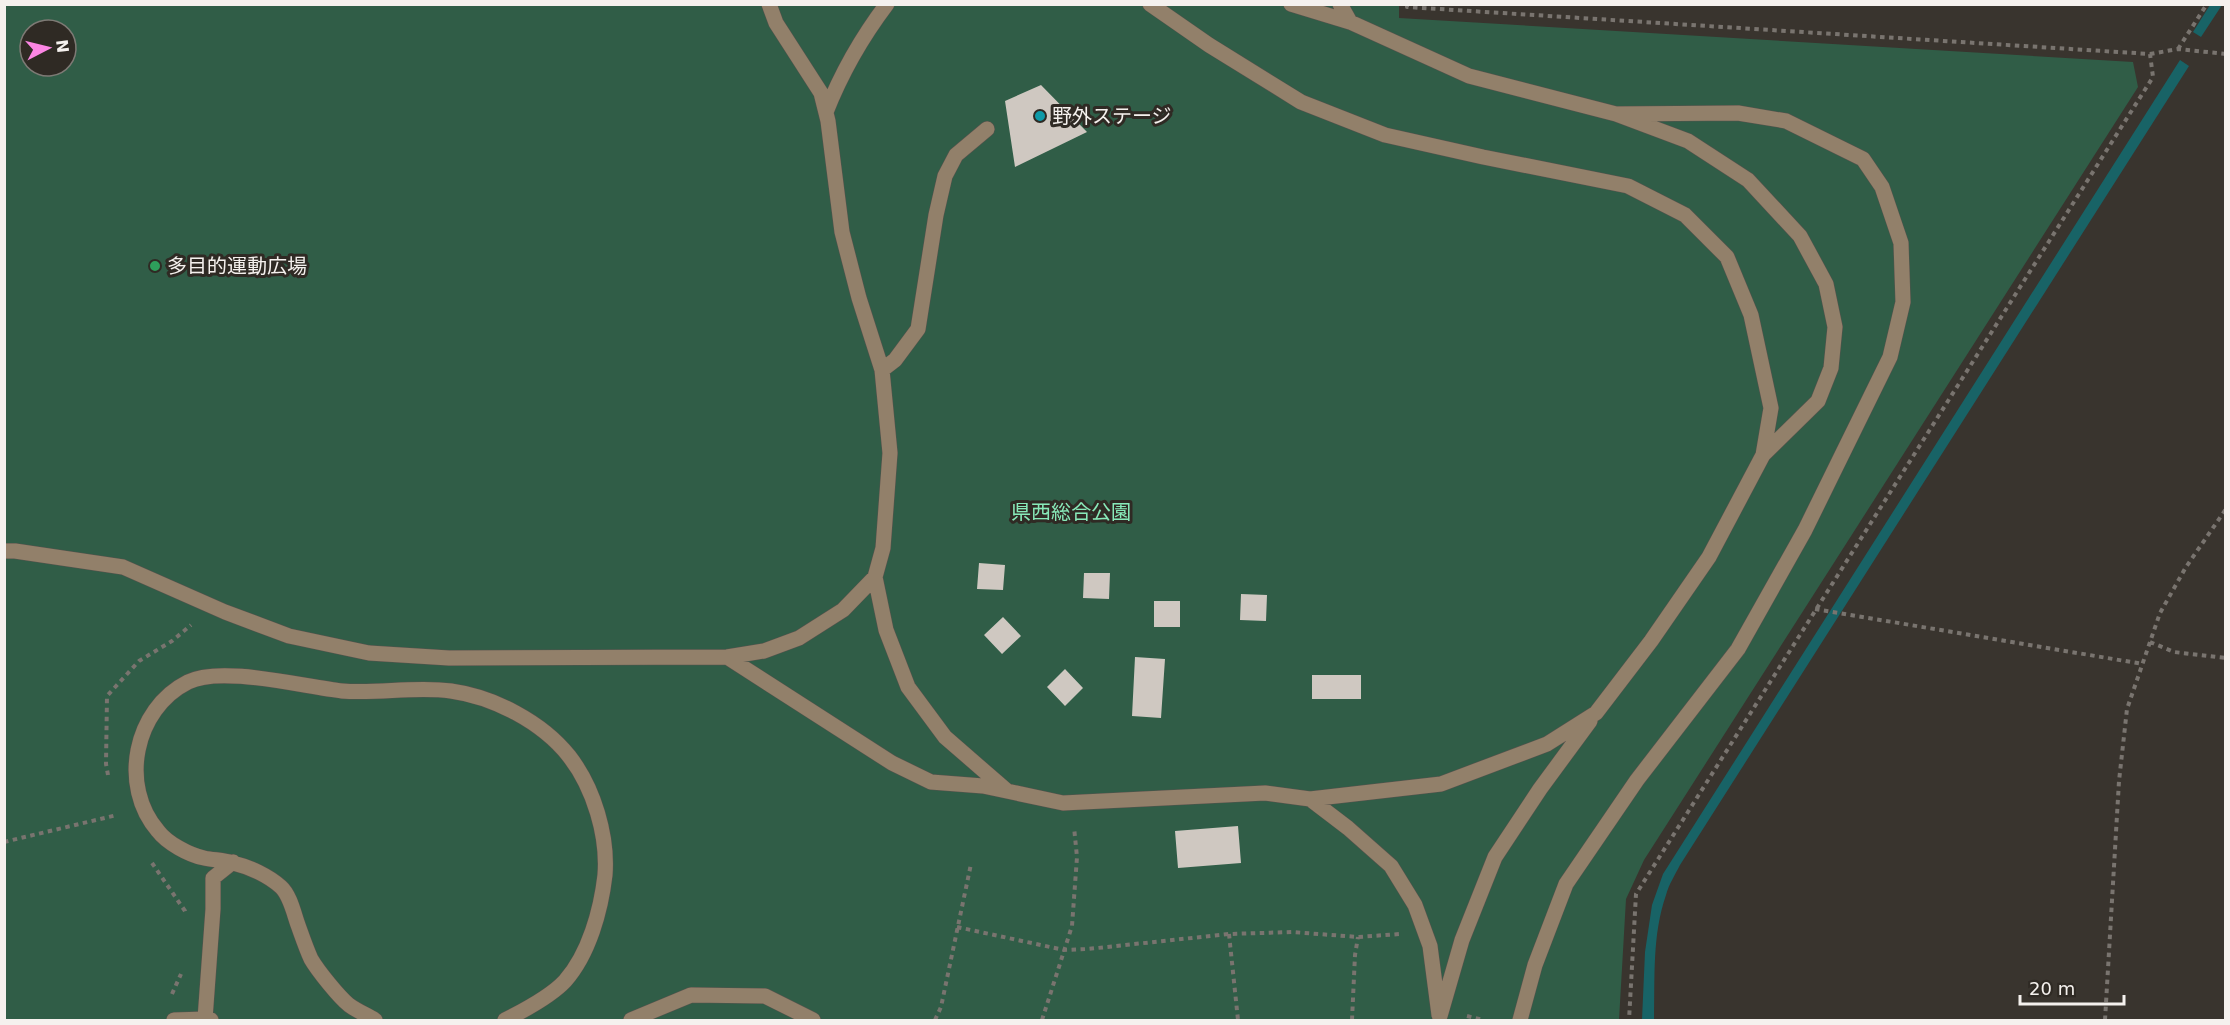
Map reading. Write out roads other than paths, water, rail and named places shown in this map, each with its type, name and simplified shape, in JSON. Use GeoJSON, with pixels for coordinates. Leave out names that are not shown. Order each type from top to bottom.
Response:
{"type":"FeatureCollection","features":[{"type":"Feature","properties":{"kind":"lane"},"geometry":{"type":"LineString","coordinates":[[769,4],[776,23],[821,93],[826,112],[842,232],[859,298],[882,370],[890,453],[883,548],[875,577],[886,630],[908,687],[945,737],[1007,791]]}},
{"type":"Feature","properties":{"kind":"lane"},"geometry":{"type":"LineString","coordinates":[[826,112],[836,87],[886,4]]}},
{"type":"Feature","properties":{"kind":"lane"},"geometry":{"type":"LineString","coordinates":[[1150,4],[1209,45],[1301,102],[1385,135],[1629,186],[1685,215],[1727,257],[1751,315],[1771,408],[1763,455]]}},
{"type":"Feature","properties":{"kind":"lane"},"geometry":{"type":"LineString","coordinates":[[1291,4],[1350,22],[1469,76],[1616,114],[1688,141],[1748,180],[1800,236],[1826,284],[1835,327],[1831,368],[1818,401],[1763,455],[1709,557],[1651,642],[1540,789],[1495,857],[1462,940],[1440,1018]]}},
{"type":"Feature","properties":{"kind":"lane"},"geometry":{"type":"LineString","coordinates":[[1340,4],[1350,22]]}},
{"type":"Feature","properties":{"kind":"lane"},"geometry":{"type":"LineString","coordinates":[[1520,1020],[1534,965],[1566,884],[1638,780],[1738,649],[1805,530],[1890,357],[1903,302],[1901,243],[1882,188],[1863,159],[1786,121],[1738,113],[1616,114]]}},
{"type":"Feature","properties":{"kind":"lane"},"geometry":{"type":"LineString","coordinates":[[882,370],[895,360],[918,329],[936,215],[945,176],[956,155],[987,129]]}},
{"type":"Feature","properties":{"kind":"lane"},"geometry":{"type":"LineString","coordinates":[[4,552],[15,551],[123,567],[225,612],[289,636],[369,653],[449,658],[727,657],[764,651],[799,638],[843,610],[875,577]]}},
{"type":"Feature","properties":{"kind":"lane"},"geometry":{"type":"LineString","coordinates":[[727,657],[892,763],[931,782],[983,786],[1063,803],[1265,793],[1310,799],[1441,784],[1548,744],[1596,713]]}},
{"type":"Feature","properties":{"kind":"lane"},"geometry":{"type":"LineString","coordinates":[[375,1020],[348,1004],[312,961],[284,889],[261,873],[233,862],[201,858],[175,845],[159,834],[145,814],[135,786],[137,754],[145,725],[165,697],[189,681],[217,676],[345,691],[450,691],[489,701],[536,724],[569,756],[588,788],[603,832],[605,872],[599,916],[583,952],[565,981],[527,1009],[505,1020]]}},
{"type":"Feature","properties":{"kind":"lane"},"geometry":{"type":"LineString","coordinates":[[1310,799],[1348,828],[1391,866],[1415,905],[1430,946],[1440,1018]]}},
{"type":"Feature","properties":{"kind":"lane"},"geometry":{"type":"LineString","coordinates":[[174,1020],[208,1020],[213,878],[233,862]]}},
{"type":"Feature","properties":{"kind":"lane"},"geometry":{"type":"LineString","coordinates":[[630,1020],[691,995],[765,996],[813,1020]]}},
{"type":"Feature","properties":{"kind":"water"},"geometry":{"type":"Polygon","coordinates":[[[2210,5],[2222,5],[2201,37],[2193,32],[2210,5]]]}},
{"type":"Feature","properties":{"kind":"water"},"geometry":{"type":"Polygon","coordinates":[[[2180,60],[2189,66],[1680,865],[1667,891],[1658,926],[1654,1020],[1642,1020],[1645,952],[1652,905],[1663,874],[2180,60]]]}},
{"type":"Feature","properties":{"kind":"place","name":"野外ステージ"},"geometry":{"type":"Point","coordinates":[1040,116]}},
{"type":"Feature","properties":{"kind":"place","name":"多目的運動広場"},"geometry":{"type":"Point","coordinates":[155,266]}},
{"type":"Feature","properties":{"kind":"park label","name":"県西総合公園"},"geometry":{"type":"Point","coordinates":[1071,512]}}]}
